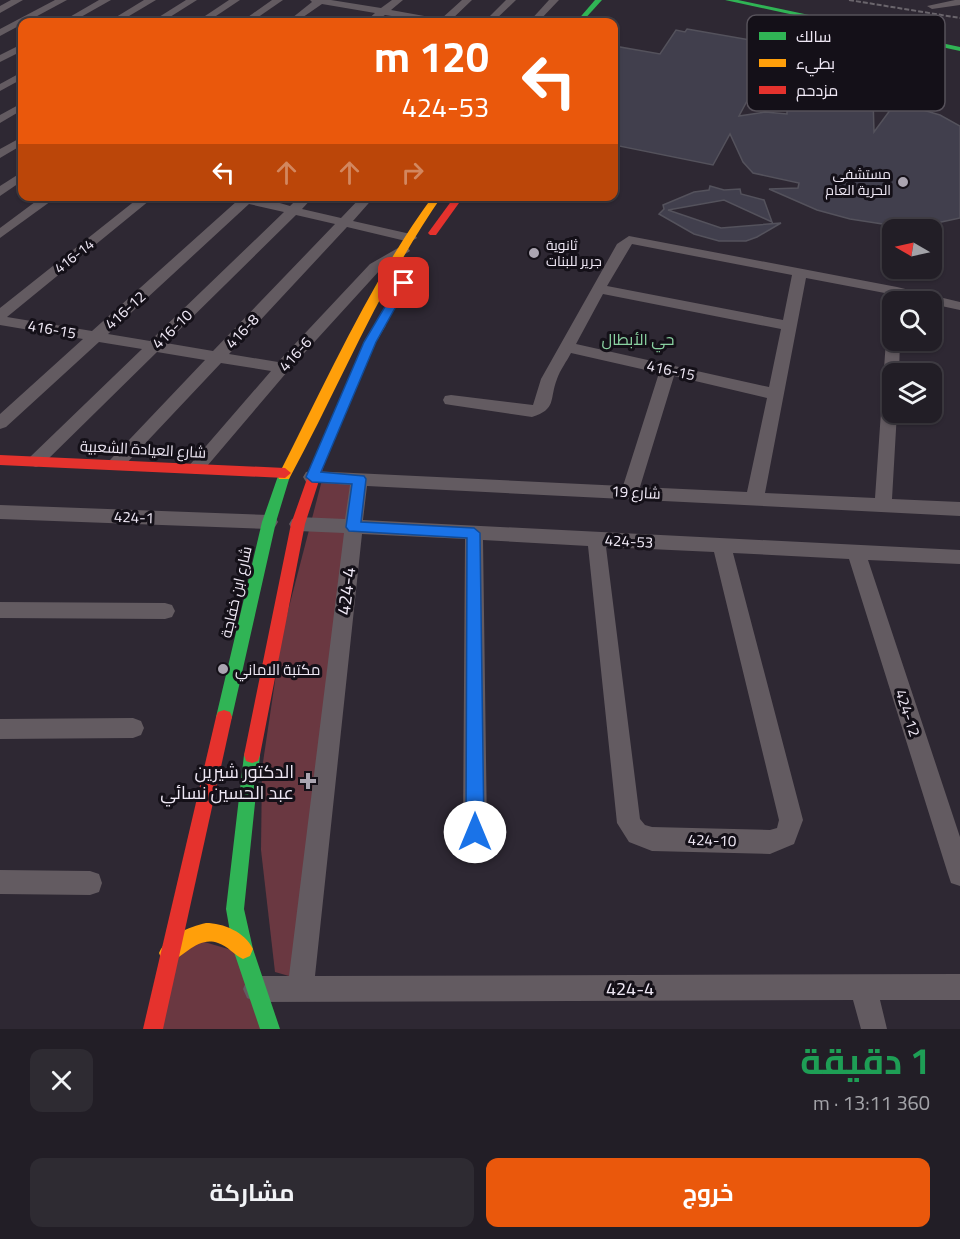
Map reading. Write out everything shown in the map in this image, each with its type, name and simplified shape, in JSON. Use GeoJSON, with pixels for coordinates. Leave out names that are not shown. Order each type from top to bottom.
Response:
{"type":"FeatureCollection","features":[{"type":"Feature","properties":{"kind":"street"},"geometry":{"type":"LineString","coordinates":[[0,10],[18,0]]}},
{"type":"Feature","properties":{"kind":"street"},"geometry":{"type":"LineString","coordinates":[[26,18],[62,0]]}},
{"type":"Feature","properties":{"kind":"street"},"geometry":{"type":"LineString","coordinates":[[73,18],[106,0]]}},
{"type":"Feature","properties":{"kind":"street"},"geometry":{"type":"LineString","coordinates":[[119,18],[151,0]]}},
{"type":"Feature","properties":{"kind":"street"},"geometry":{"type":"LineString","coordinates":[[163,18],[192,0]]}},
{"type":"Feature","properties":{"kind":"street"},"geometry":{"type":"LineString","coordinates":[[207,18],[236,0]]}},
{"type":"Feature","properties":{"kind":"street"},"geometry":{"type":"LineString","coordinates":[[251,18],[278,0]]}},
{"type":"Feature","properties":{"kind":"street"},"geometry":{"type":"LineString","coordinates":[[296,18],[319,0],[420,18]]}},
{"type":"Feature","properties":{"kind":"street"},"geometry":{"type":"LineString","coordinates":[[375,18],[398,0]]}},
{"type":"Feature","properties":{"kind":"street"},"geometry":{"type":"LineString","coordinates":[[448,18],[467,0]]}},
{"type":"Feature","properties":{"kind":"street"},"geometry":{"type":"LineString","coordinates":[[492,18],[511,0]]}},
{"type":"Feature","properties":{"kind":"street"},"geometry":{"type":"LineString","coordinates":[[536,18],[554,0]]}},
{"type":"Feature","properties":{"kind":"street"},"geometry":{"type":"LineString","coordinates":[[583,18],[599,0]]}},
{"type":"Feature","properties":{"kind":"street"},"geometry":{"type":"LineString","coordinates":[[728,0],[799,15]]}},
{"type":"Feature","properties":{"kind":"street"},"geometry":{"type":"LineString","coordinates":[[770,0],[843,15]]}},
{"type":"Feature","properties":{"kind":"street"},"geometry":{"type":"LineString","coordinates":[[932,6],[960,2]]}},
{"type":"Feature","properties":{"kind":"street"},"geometry":{"type":"LineString","coordinates":[[2,30],[18,22]]}},
{"type":"Feature","properties":{"kind":"street"},"geometry":{"type":"LineString","coordinates":[[2,30],[18,32]]}},
{"type":"Feature","properties":{"kind":"street"},"geometry":{"type":"LineString","coordinates":[[945,36],[960,39]]}},
{"type":"Feature","properties":{"kind":"street"},"geometry":{"type":"LineString","coordinates":[[945,46],[960,49]]}},
{"type":"Feature","properties":{"kind":"street"},"geometry":{"type":"LineString","coordinates":[[0,59],[18,49]]}},
{"type":"Feature","properties":{"kind":"street"},"geometry":{"type":"LineString","coordinates":[[0,88],[18,77]]}},
{"type":"Feature","properties":{"kind":"street"},"geometry":{"type":"LineString","coordinates":[[0,120],[18,109]]}},
{"type":"Feature","properties":{"kind":"street"},"geometry":{"type":"LineString","coordinates":[[0,138],[18,141]]}},
{"type":"Feature","properties":{"kind":"street"},"geometry":{"type":"LineString","coordinates":[[0,154],[18,144]]}},
{"type":"Feature","properties":{"kind":"street"},"geometry":{"type":"LineString","coordinates":[[0,192],[18,179]]}},
{"type":"Feature","properties":{"kind":"street"},"geometry":{"type":"LineString","coordinates":[[0,234],[45,201]]}},
{"type":"Feature","properties":{"kind":"street","name":"416-14"},"geometry":{"type":"LineString","coordinates":[[0,315],[143,201]]}},
{"type":"Feature","properties":{"kind":"street","name":"416-12"},"geometry":{"type":"LineString","coordinates":[[0,423],[241,201]]}},
{"type":"Feature","properties":{"kind":"street"},"geometry":{"type":"LineString","coordinates":[[255,201],[343,224],[423,250],[457,201]]}},
{"type":"Feature","properties":{"kind":"street","name":"416-10"},"geometry":{"type":"LineString","coordinates":[[36,461],[303,201]]}},
{"type":"Feature","properties":{"kind":"street","name":"416-8"},"geometry":{"type":"LineString","coordinates":[[116,464],[364,201]]}},
{"type":"Feature","properties":{"kind":"street","name":"شارع ابن خفاجة"},"geometry":{"type":"LineString","coordinates":[[153,1029],[269,522],[285,473],[357,331],[406,244],[435,201]]}},
{"type":"Feature","properties":{"kind":"street"},"geometry":{"type":"LineString","coordinates":[[451,400],[539,410],[543,405],[549,380],[624,244],[629,240],[800,272],[882,292]]}},
{"type":"Feature","properties":{"kind":"street","name":"416-6"},"geometry":{"type":"LineString","coordinates":[[196,468],[282,368],[375,267],[406,244]]}},
{"type":"Feature","properties":{"kind":"street"},"geometry":{"type":"LineString","coordinates":[[755,498],[800,272]]}},
{"type":"Feature","properties":{"kind":"street"},"geometry":{"type":"LineString","coordinates":[[599,289],[789,326]]}},
{"type":"Feature","properties":{"kind":"street"},"geometry":{"type":"LineString","coordinates":[[942,303],[960,306]]}},
{"type":"Feature","properties":{"kind":"street"},"geometry":{"type":"LineString","coordinates":[[215,915],[252,757],[298,524],[312,477],[370,342],[385,315]]}},
{"type":"Feature","properties":{"kind":"street","name":"416-15"},"geometry":{"type":"LineString","coordinates":[[0,320],[282,368]]}},
{"type":"Feature","properties":{"kind":"street","name":"416-15"},"geometry":{"type":"LineString","coordinates":[[567,347],[775,394]]}},
{"type":"Feature","properties":{"kind":"street"},"geometry":{"type":"LineString","coordinates":[[883,504],[892,351]]}},
{"type":"Feature","properties":{"kind":"street"},"geometry":{"type":"LineString","coordinates":[[630,492],[668,370]]}},
{"type":"Feature","properties":{"kind":"street","name":"شارع العيادة الشعبية"},"geometry":{"type":"LineString","coordinates":[[0,459],[285,473]]}},
{"type":"Feature","properties":{"kind":"street","name":"شارع 19"},"geometry":{"type":"LineString","coordinates":[[312,477],[960,508]]}},
{"type":"Feature","properties":{"kind":"street","name":"424-4"},"geometry":{"type":"LineString","coordinates":[[300,989],[359,479]]}},
{"type":"Feature","properties":{"kind":"street","name":"424-1"},"geometry":{"type":"LineString","coordinates":[[0,513],[269,522]]}},
{"type":"Feature","properties":{"kind":"street","name":"424-53"},"geometry":{"type":"LineString","coordinates":[[298,524],[960,557]]}},
{"type":"Feature","properties":{"kind":"street"},"geometry":{"type":"LineString","coordinates":[[474,533],[475,832]]}},
{"type":"Feature","properties":{"kind":"street","name":"424-10"},"geometry":{"type":"LineString","coordinates":[[596,539],[629,823],[637,834],[651,839],[770,842],[786,836],[791,820],[722,545]]}},
{"type":"Feature","properties":{"kind":"street","name":"424-12"},"geometry":{"type":"LineString","coordinates":[[856,552],[960,874]]}},
{"type":"Feature","properties":{"kind":"street"},"geometry":{"type":"LineString","coordinates":[[0,610],[165,611]]}},
{"type":"Feature","properties":{"kind":"street"},"geometry":{"type":"LineString","coordinates":[[0,729],[133,728]]}},
{"type":"Feature","properties":{"kind":"street"},"geometry":{"type":"LineString","coordinates":[[0,882],[90,883]]}},
{"type":"Feature","properties":{"kind":"street"},"geometry":{"type":"LineString","coordinates":[[179,908],[215,915],[243,949],[270,1029]]}},
{"type":"Feature","properties":{"kind":"street"},"geometry":{"type":"LineString","coordinates":[[169,953],[190,936],[214,931],[235,940],[243,949]]}},
{"type":"Feature","properties":{"kind":"street"},"geometry":{"type":"LineString","coordinates":[[863,987],[874,1029]]}},
{"type":"Feature","properties":{"kind":"street","name":"424-4"},"geometry":{"type":"LineString","coordinates":[[256,989],[960,987]]}},
{"type":"Feature","properties":{"kind":"shaded area"},"geometry":{"type":"Polygon","coordinates":[[[322,480],[354,482],[296,978],[275,972],[261,850],[262,769],[282,634],[322,480]]]}},
{"type":"Feature","properties":{"kind":"shaded area"},"geometry":{"type":"Polygon","coordinates":[[[201,941],[235,951],[262,1029],[160,1029],[173,958],[201,941]]]}},
{"type":"Feature","properties":{"kind":"building"},"geometry":{"type":"Polygon","coordinates":[[[687,29],[747,39],[747,101],[739,116],[765,112],[787,114],[787,111],[873,111],[874,132],[889,111],[926,111],[940,115],[960,126],[960,218],[942,222],[942,219],[882,219],[882,224],[850,219],[817,210],[769,189],[798,188],[799,183],[753,173],[743,162],[730,134],[713,165],[618,146],[618,47],[660,54],[676,30],[685,32],[687,29]]]}},
{"type":"Feature","properties":{"kind":"building"},"geometry":{"type":"Polygon","coordinates":[[[710,186],[724,190],[740,189],[741,194],[764,200],[772,222],[724,200],[668,210],[721,228],[781,223],[746,241],[719,241],[694,234],[659,214],[664,209],[663,205],[694,192],[709,190],[710,186]]]}},
{"type":"Feature","properties":{"kind":"railway"},"geometry":{"type":"LineString","coordinates":[[849,0],[942,15]]}},
{"type":"Feature","properties":{"kind":"railway"},"geometry":{"type":"LineString","coordinates":[[945,16],[960,18]]}},
{"type":"Feature","properties":{"kind":"traffic: fast"},"geometry":{"type":"LineString","coordinates":[[583,18],[599,0]]}},
{"type":"Feature","properties":{"kind":"traffic: fast"},"geometry":{"type":"LineString","coordinates":[[728,0],[799,15]]}},
{"type":"Feature","properties":{"kind":"traffic: fast"},"geometry":{"type":"LineString","coordinates":[[945,46],[960,49]]}},
{"type":"Feature","properties":{"kind":"traffic: fast"},"geometry":{"type":"LineString","coordinates":[[224,717],[269,522],[284,476]]}},
{"type":"Feature","properties":{"kind":"traffic: fast"},"geometry":{"type":"LineString","coordinates":[[252,755],[235,909],[243,949],[270,1029]]}},
{"type":"Feature","properties":{"kind":"traffic: slow"},"geometry":{"type":"LineString","coordinates":[[284,476],[357,331],[417,225],[434,201]]}},
{"type":"Feature","properties":{"kind":"traffic: slow"},"geometry":{"type":"LineString","coordinates":[[319,462],[370,342],[380,325]]}},
{"type":"Feature","properties":{"kind":"traffic: slow"},"geometry":{"type":"LineString","coordinates":[[169,953],[188,939],[206,932],[224,935],[243,949]]}},
{"type":"Feature","properties":{"kind":"traffic: jam"},"geometry":{"type":"LineString","coordinates":[[433,233],[456,201]]}},
{"type":"Feature","properties":{"kind":"traffic: jam"},"geometry":{"type":"LineString","coordinates":[[0,460],[285,473]]}},
{"type":"Feature","properties":{"kind":"traffic: jam"},"geometry":{"type":"LineString","coordinates":[[252,755],[298,524],[319,462]]}},
{"type":"Feature","properties":{"kind":"traffic: jam"},"geometry":{"type":"LineString","coordinates":[[153,1029],[224,717]]}},
{"type":"Feature","properties":{"kind":"place","name":"مستشفى الحرية العام"},"geometry":{"type":"Point","coordinates":[903,182]}},
{"type":"Feature","properties":{"kind":"place","name":"ثانوية جرير للبنات"},"geometry":{"type":"Point","coordinates":[534,253]}},
{"type":"Feature","properties":{"kind":"place","name":"مكتبة الاماني"},"geometry":{"type":"Point","coordinates":[223,669]}},
{"type":"Feature","properties":{"kind":"place","name":"الدكتور شيرين عبد الحسين نسائي"},"geometry":{"type":"Point","coordinates":[308,781]}},
{"type":"Feature","properties":{"kind":"district","name":"حي الأبطال"},"geometry":{"type":"Point","coordinates":[638,339]}},
{"type":"Feature","properties":{"kind":"route"},"geometry":{"type":"LineString","coordinates":[[404,283],[370,342],[312,477],[359,479],[353,527],[474,533],[475,832]]}}]}
